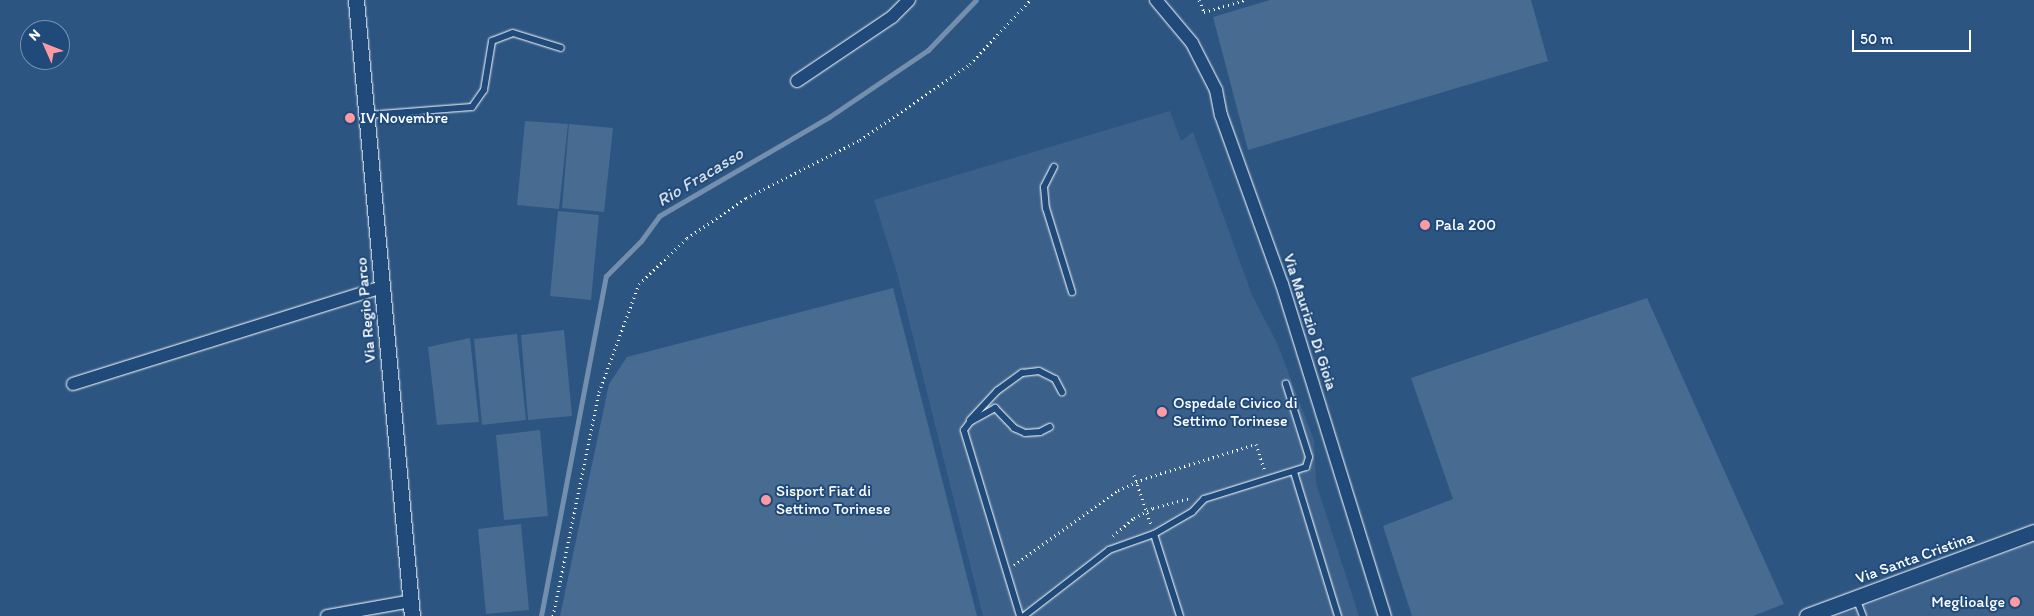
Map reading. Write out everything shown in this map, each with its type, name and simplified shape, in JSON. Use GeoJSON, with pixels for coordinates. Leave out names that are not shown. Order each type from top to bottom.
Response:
{"type":"FeatureCollection","features":[{"type":"Feature","properties":{"kind":"street","name":"Via Regio Parco"},"geometry":{"type":"LineString","coordinates":[[356,0],[411,609]]}},
{"type":"Feature","properties":{"kind":"street"},"geometry":{"type":"LineString","coordinates":[[797,80],[892,17],[909,0]]}},
{"type":"Feature","properties":{"kind":"street","name":"Via Maurizio Di Gioia"},"geometry":{"type":"LineString","coordinates":[[1156,0],[1192,43],[1216,90],[1221,115],[1282,284],[1385,616]]}},
{"type":"Feature","properties":{"kind":"street"},"geometry":{"type":"LineString","coordinates":[[73,384],[382,288]]}},
{"type":"Feature","properties":{"kind":"street","name":"Via Santa Cristina"},"geometry":{"type":"LineString","coordinates":[[1807,616],[2034,532]]}},
{"type":"Feature","properties":{"kind":"street"},"geometry":{"type":"LineString","coordinates":[[327,616],[411,609]]}},
{"type":"Feature","properties":{"kind":"lane"},"geometry":{"type":"LineString","coordinates":[[366,115],[472,107],[484,90],[492,41],[513,33],[561,48]]}},
{"type":"Feature","properties":{"kind":"lane"},"geometry":{"type":"LineString","coordinates":[[1054,167],[1044,187],[1046,208],[1072,292]]}},
{"type":"Feature","properties":{"kind":"lane"},"geometry":{"type":"LineString","coordinates":[[1020,616],[964,430],[997,390],[1022,373],[1039,371],[1054,379],[1062,392]]}},
{"type":"Feature","properties":{"kind":"lane"},"geometry":{"type":"LineString","coordinates":[[1024,616],[1109,550],[1154,534],[1192,512],[1204,499],[1268,481],[1306,467],[1309,458],[1286,384]]}},
{"type":"Feature","properties":{"kind":"lane"},"geometry":{"type":"LineString","coordinates":[[970,422],[996,408],[1014,428],[1025,433],[1040,432],[1050,427]]}},
{"type":"Feature","properties":{"kind":"lane"},"geometry":{"type":"LineString","coordinates":[[1294,472],[1338,616]]}},
{"type":"Feature","properties":{"kind":"lane"},"geometry":{"type":"LineString","coordinates":[[1154,534],[1180,616]]}},
{"type":"Feature","properties":{"kind":"lane"},"geometry":{"type":"LineString","coordinates":[[1856,598],[1863,616]]}},
{"type":"Feature","properties":{"kind":"path"},"geometry":{"type":"LineString","coordinates":[[553,616],[599,392],[639,284],[687,238],[738,203],[860,140],[970,64],[1030,0]]}},
{"type":"Feature","properties":{"kind":"path"},"geometry":{"type":"LineString","coordinates":[[1199,0],[1204,12],[1246,0]]}},
{"type":"Feature","properties":{"kind":"path"},"geometry":{"type":"LineString","coordinates":[[1006,571],[1118,490],[1146,478],[1256,444],[1268,481]]}},
{"type":"Feature","properties":{"kind":"path"},"geometry":{"type":"LineString","coordinates":[[1134,475],[1154,534]]}},
{"type":"Feature","properties":{"kind":"path"},"geometry":{"type":"LineString","coordinates":[[1109,550],[1109,540],[1146,512],[1174,502],[1204,499]]}},
{"type":"Feature","properties":{"kind":"shaded area"},"geometry":{"type":"Polygon","coordinates":[[[1270,0],[1531,0],[1548,61],[1248,150],[1213,17],[1270,0]]]}},
{"type":"Feature","properties":{"kind":"shaded area"},"geometry":{"type":"Polygon","coordinates":[[[1170,111],[1181,141],[1193,132],[1252,295],[1277,343],[1314,440],[1316,483],[1359,616],[983,616],[897,273],[874,200],[1170,111]]]}},
{"type":"Feature","properties":{"kind":"shaded area"},"geometry":{"type":"Polygon","coordinates":[[[525,121],[568,124],[559,209],[517,205],[525,121]]]}},
{"type":"Feature","properties":{"kind":"shaded area"},"geometry":{"type":"Polygon","coordinates":[[[569,124],[613,128],[604,212],[562,208],[569,124]]]}},
{"type":"Feature","properties":{"kind":"shaded area"},"geometry":{"type":"Polygon","coordinates":[[[558,211],[599,215],[591,300],[550,296],[558,211]]]}},
{"type":"Feature","properties":{"kind":"shaded area","name":"Sisport Fiat di Settimo Torinese"},"geometry":{"type":"Polygon","coordinates":[[[893,288],[977,616],[560,616],[609,384],[627,357],[893,288]]]}},
{"type":"Feature","properties":{"kind":"shaded area"},"geometry":{"type":"Polygon","coordinates":[[[1647,298],[1784,604],[1753,616],[1412,616],[1383,526],[1453,499],[1411,378],[1647,298]]]}},
{"type":"Feature","properties":{"kind":"shaded area"},"geometry":{"type":"Polygon","coordinates":[[[564,330],[572,416],[528,420],[521,335],[564,330]]]}},
{"type":"Feature","properties":{"kind":"shaded area"},"geometry":{"type":"Polygon","coordinates":[[[517,334],[526,420],[482,425],[474,339],[517,334]]]}},
{"type":"Feature","properties":{"kind":"shaded area"},"geometry":{"type":"Polygon","coordinates":[[[470,338],[479,422],[437,425],[428,347],[470,338]]]}},
{"type":"Feature","properties":{"kind":"shaded area"},"geometry":{"type":"Polygon","coordinates":[[[540,430],[548,516],[504,520],[496,435],[540,430]]]}},
{"type":"Feature","properties":{"kind":"shaded area"},"geometry":{"type":"Polygon","coordinates":[[[521,524],[529,610],[486,614],[478,529],[521,524]]]}},
{"type":"Feature","properties":{"kind":"shaded area"},"geometry":{"type":"Polygon","coordinates":[[[2034,542],[2034,616],[1838,616],[2034,542]]]}},
{"type":"Feature","properties":{"kind":"waterway","name":"Rio Fracasso"},"geometry":{"type":"LineString","coordinates":[[541,616],[606,276],[641,241],[659,216],[829,117],[928,50],[976,0]]}},
{"type":"Feature","properties":{"kind":"place","name":"IV Novembre"},"geometry":{"type":"Point","coordinates":[350,118]}},
{"type":"Feature","properties":{"kind":"place","name":"Pala 200"},"geometry":{"type":"Point","coordinates":[1425,225]}},
{"type":"Feature","properties":{"kind":"place","name":"Ospedale Civico di Settimo Torinese"},"geometry":{"type":"Point","coordinates":[1162,412]}},
{"type":"Feature","properties":{"kind":"place","name":"Sisport Fiat di Settimo Torinese"},"geometry":{"type":"Point","coordinates":[766,500]}},
{"type":"Feature","properties":{"kind":"place","name":"Meglioalge"},"geometry":{"type":"Point","coordinates":[2015,602]}}]}
